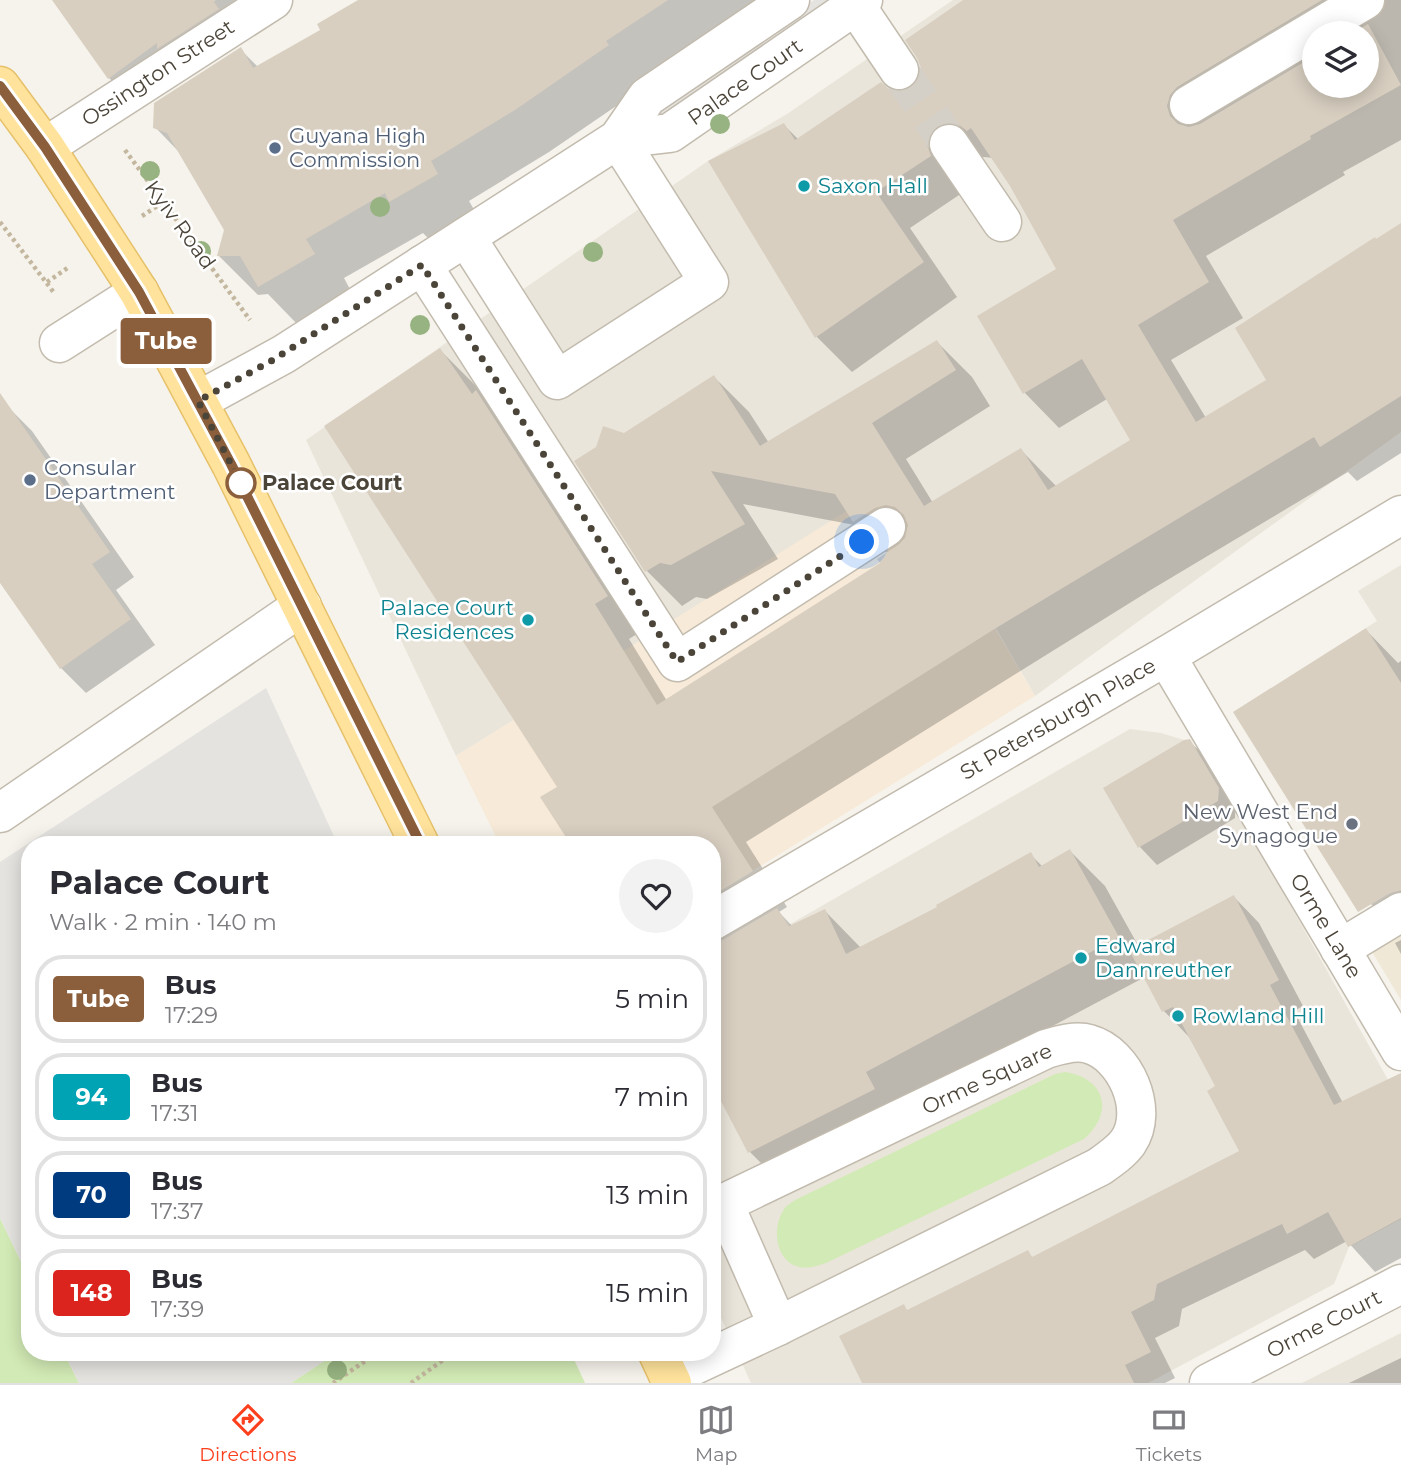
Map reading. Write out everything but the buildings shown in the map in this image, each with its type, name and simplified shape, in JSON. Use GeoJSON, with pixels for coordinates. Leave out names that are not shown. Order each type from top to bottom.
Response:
{"type":"FeatureCollection","features":[{"type":"Feature","properties":{"kind":"main road"},"geometry":{"type":"LineString","coordinates":[[0,86],[45,147],[139,292],[198,401],[416,836]]}},
{"type":"Feature","properties":{"kind":"street","name":"Ossington Street"},"geometry":{"type":"LineString","coordinates":[[45,147],[273,0]]}},
{"type":"Feature","properties":{"kind":"street","name":"Palace Court"},"geometry":{"type":"LineString","coordinates":[[198,401],[273,360],[618,139],[647,97],[790,0]]}},
{"type":"Feature","properties":{"kind":"street"},"geometry":{"type":"LineString","coordinates":[[1189,105],[1365,0]]}},
{"type":"Feature","properties":{"kind":"street","name":"Palace Court"},"geometry":{"type":"LineString","coordinates":[[618,139],[670,133],[857,2]]}},
{"type":"Feature","properties":{"kind":"street"},"geometry":{"type":"LineString","coordinates":[[857,2],[899,70]]}},
{"type":"Feature","properties":{"kind":"street"},"geometry":{"type":"LineString","coordinates":[[466,237],[557,380],[709,282],[618,139]]}},
{"type":"Feature","properties":{"kind":"street"},"geometry":{"type":"LineString","coordinates":[[948,144],[1002,222]]}},
{"type":"Feature","properties":{"kind":"street"},"geometry":{"type":"LineString","coordinates":[[422,265],[677,662],[886,527]]}},
{"type":"Feature","properties":{"kind":"street"},"geometry":{"type":"LineString","coordinates":[[59,343],[139,292]]}},
{"type":"Feature","properties":{"kind":"street","name":"St Petersburgh Place"},"geometry":{"type":"LineString","coordinates":[[721,916],[1166,656],[1401,514]]}},
{"type":"Feature","properties":{"kind":"street"},"geometry":{"type":"LineString","coordinates":[[0,813],[302,606]]}},
{"type":"Feature","properties":{"kind":"street","name":"Orme Lane"},"geometry":{"type":"LineString","coordinates":[[1166,656],[1401,1051]]}},
{"type":"Feature","properties":{"kind":"street"},"geometry":{"type":"LineString","coordinates":[[1340,949],[1401,912]]}},
{"type":"Feature","properties":{"kind":"street","name":"Orme Square"},"geometry":{"type":"LineString","coordinates":[[721,1205],[1046,1049],[1065,1044],[1088,1043],[1110,1056],[1126,1077],[1136,1100],[1137,1121],[1128,1141],[1100,1167],[778,1326],[721,1349]]}},
{"type":"Feature","properties":{"kind":"street","name":"Orme Square"},"geometry":{"type":"LineString","coordinates":[[721,1212],[778,1326]]}},
{"type":"Feature","properties":{"kind":"street","name":"Orme Court"},"geometry":{"type":"LineString","coordinates":[[1209,1383],[1401,1284]]}},
{"type":"Feature","properties":{"kind":"street","name":"Orme Square"},"geometry":{"type":"LineString","coordinates":[[666,1371],[691,1361]]}},
{"type":"Feature","properties":{"kind":"path","name":"Kyiv Road"},"geometry":{"type":"LineString","coordinates":[[118,139],[250,321]]}},
{"type":"Feature","properties":{"kind":"path"},"geometry":{"type":"LineString","coordinates":[[145,214],[162,203]]}},
{"type":"Feature","properties":{"kind":"path"},"geometry":{"type":"LineString","coordinates":[[0,222],[47,282],[65,270]]}},
{"type":"Feature","properties":{"kind":"path"},"geometry":{"type":"LineString","coordinates":[[333,1383],[365,1361]]}},
{"type":"Feature","properties":{"kind":"path"},"geometry":{"type":"LineString","coordinates":[[411,1383],[442,1361]]}},
{"type":"Feature","properties":{"kind":"shaded area"},"geometry":{"type":"Polygon","coordinates":[[[814,0],[838,0],[655,129],[647,116],[814,0]]]}},
{"type":"Feature","properties":{"kind":"shaded area"},"geometry":{"type":"Polygon","coordinates":[[[953,0],[1401,0],[1401,432],[1035,696],[996,628],[847,512],[456,756],[306,440],[708,161],[787,114],[953,0]]]}},
{"type":"Feature","properties":{"kind":"shaded area"},"geometry":{"type":"Polygon","coordinates":[[[904,475],[1035,696],[721,890],[721,836],[496,836],[456,756],[904,475]]]}},
{"type":"Feature","properties":{"kind":"shaded area"},"geometry":{"type":"Polygon","coordinates":[[[1401,565],[1401,687],[1366,628],[1377,621],[1358,591],[1401,565]]]}},
{"type":"Feature","properties":{"kind":"shaded area"},"geometry":{"type":"Polygon","coordinates":[[[266,688],[334,836],[40,836],[266,688]]]}},
{"type":"Feature","properties":{"kind":"shaded area"},"geometry":{"type":"Polygon","coordinates":[[[1130,729],[1161,733],[1184,740],[1198,749],[1212,765],[1401,1103],[1401,1219],[1349,1247],[1334,1284],[1148,1383],[751,1383],[721,1318],[721,964],[1130,729]]]}},
{"type":"Feature","properties":{"kind":"shaded area"},"geometry":{"type":"Polygon","coordinates":[[[21,848],[21,1261],[0,1218],[0,862],[21,848]]]}},
{"type":"Feature","properties":{"kind":"shaded area"},"geometry":{"type":"Polygon","coordinates":[[[1401,924],[1401,1000],[1368,945],[1401,924]]]}},
{"type":"Feature","properties":{"kind":"shaded area"},"geometry":{"type":"Polygon","coordinates":[[[1401,1333],[1401,1383],[1302,1383],[1401,1333]]]}},
{"type":"Feature","properties":{"kind":"shaded area"},"geometry":{"type":"Polygon","coordinates":[[[68,1361],[324,1361],[291,1383],[79,1383],[68,1361]]]}},
{"type":"Feature","properties":{"kind":"green space"},"geometry":{"type":"Polygon","coordinates":[[[1065,1072],[1079,1075],[1089,1081],[1101,1098],[1100,1118],[1084,1139],[826,1263],[802,1268],[791,1264],[780,1251],[777,1226],[784,1209],[795,1200],[1055,1074],[1065,1072]]]}},
{"type":"Feature","properties":{"kind":"green space"},"geometry":{"type":"Polygon","coordinates":[[[0,1218],[21,1261],[21,1361],[68,1361],[79,1383],[0,1383],[0,1218]]]}},
{"type":"Feature","properties":{"kind":"green space"},"geometry":{"type":"Polygon","coordinates":[[[324,1361],[575,1361],[585,1383],[291,1383],[324,1361]]]}},
{"type":"Feature","properties":{"kind":"tunnel"},"geometry":{"type":"LineString","coordinates":[[899,70],[949,144]]}},
{"type":"Feature","properties":{"kind":"bus line","name":"Tube"},"geometry":{"type":"LineString","coordinates":[[0,86],[45,147],[139,292],[231,464],[417,836]]}},
{"type":"Feature","properties":{"kind":"place","name":"Guyana High Commission"},"geometry":{"type":"Point","coordinates":[275,148]}},
{"type":"Feature","properties":{"kind":"place","name":"Saxon Hall"},"geometry":{"type":"Point","coordinates":[804,186]}},
{"type":"Feature","properties":{"kind":"place","name":"Consular Department"},"geometry":{"type":"Point","coordinates":[30,480]}},
{"type":"Feature","properties":{"kind":"place","name":"Palace Court"},"geometry":{"type":"Point","coordinates":[241,483]}},
{"type":"Feature","properties":{"kind":"place","name":"Palace Court Residences"},"geometry":{"type":"Point","coordinates":[528,620]}},
{"type":"Feature","properties":{"kind":"place","name":"New West End Synagogue"},"geometry":{"type":"Point","coordinates":[1352,824]}},
{"type":"Feature","properties":{"kind":"place","name":"Edward Dannreuther"},"geometry":{"type":"Point","coordinates":[1081,958]}},
{"type":"Feature","properties":{"kind":"place","name":"Rowland Hill"},"geometry":{"type":"Point","coordinates":[1178,1016]}},
{"type":"Feature","properties":{"kind":"route"},"geometry":{"type":"LineString","coordinates":[[241,483],[198,401],[273,360],[422,265],[677,662],[862,542]]}}]}
